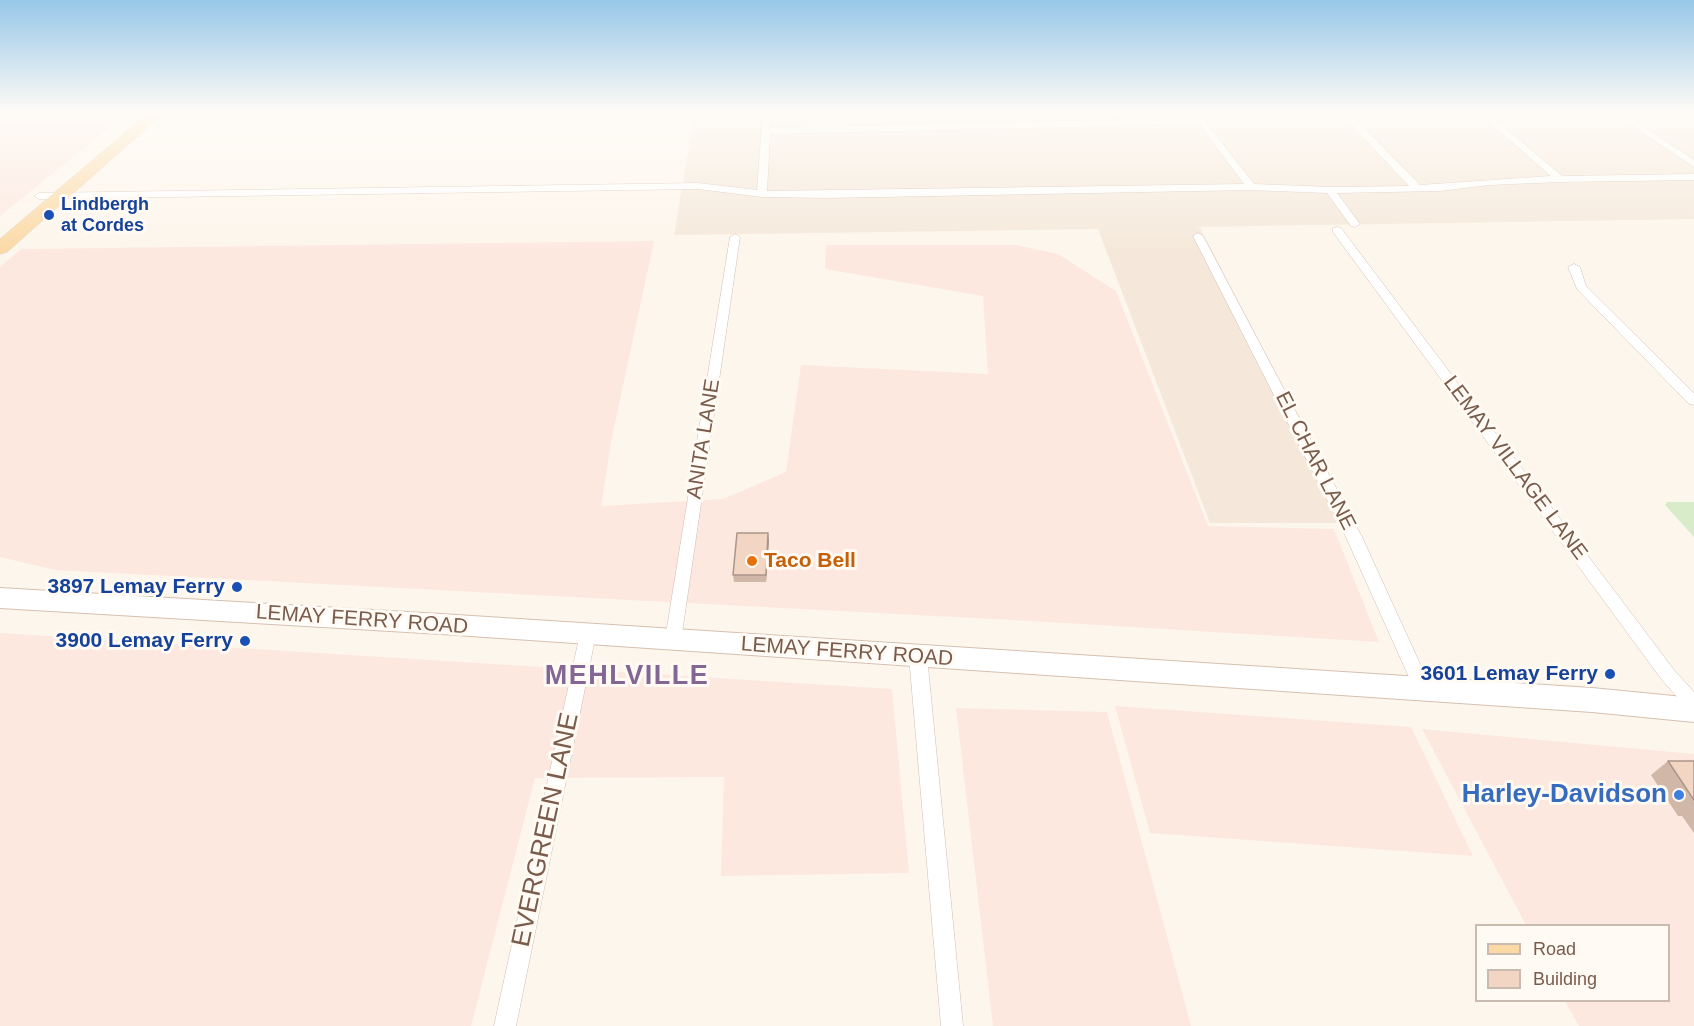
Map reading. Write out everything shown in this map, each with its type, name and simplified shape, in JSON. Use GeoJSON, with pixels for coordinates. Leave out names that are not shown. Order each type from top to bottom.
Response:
{"type":"FeatureCollection","features":[{"type":"Feature","properties":{"kind":"main road"},"geometry":{"type":"LineString","coordinates":[[0,227],[84,159]]}},
{"type":"Feature","properties":{"kind":"main road"},"geometry":{"type":"LineString","coordinates":[[0,248],[103,159]]}},
{"type":"Feature","properties":{"kind":"main road","name":"LEMAY FERRY ROAD"},"geometry":{"type":"LineString","coordinates":[[0,598],[1592,700],[1694,710]]}},
{"type":"Feature","properties":{"kind":"street"},"geometry":{"type":"LineString","coordinates":[[762,194],[764,159]]}},
{"type":"Feature","properties":{"kind":"street"},"geometry":{"type":"LineString","coordinates":[[1230,159],[1251,187]]}},
{"type":"Feature","properties":{"kind":"street"},"geometry":{"type":"LineString","coordinates":[[1389,159],[1417,188]]}},
{"type":"Feature","properties":{"kind":"street"},"geometry":{"type":"LineString","coordinates":[[1536,159],[1560,179]]}},
{"type":"Feature","properties":{"kind":"street"},"geometry":{"type":"LineString","coordinates":[[39,196],[698,186],[762,194],[1006,193],[1251,187],[1330,190],[1417,188],[1560,179],[1694,177]]}},
{"type":"Feature","properties":{"kind":"street"},"geometry":{"type":"LineString","coordinates":[[1330,190],[1355,224]]}},
{"type":"Feature","properties":{"kind":"street","name":"LEMAY VILLAGE LANE"},"geometry":{"type":"LineString","coordinates":[[1337,230],[1668,675],[1694,704]]}},
{"type":"Feature","properties":{"kind":"street","name":"ANITA LANE"},"geometry":{"type":"LineString","coordinates":[[673,640],[735,237]]}},
{"type":"Feature","properties":{"kind":"street","name":"EL CHAR LANE"},"geometry":{"type":"LineString","coordinates":[[1198,237],[1354,537],[1423,690]]}},
{"type":"Feature","properties":{"kind":"street"},"geometry":{"type":"LineString","coordinates":[[1574,267],[1581,287],[1694,401]]}},
{"type":"Feature","properties":{"kind":"street","name":"EVERGREEN LANE"},"geometry":{"type":"LineString","coordinates":[[505,1026],[588,634]]}},
{"type":"Feature","properties":{"kind":"street"},"geometry":{"type":"LineString","coordinates":[[918,656],[952,1026]]}},
{"type":"Feature","properties":{"kind":"shaded area"},"geometry":{"type":"Polygon","coordinates":[[[0,159],[71,159],[0,216],[0,159]]]}},
{"type":"Feature","properties":{"kind":"shaded area"},"geometry":{"type":"Polygon","coordinates":[[[687,159],[1694,159],[1694,219],[1196,227],[1200,228],[1355,523],[1210,523],[1098,229],[674,235],[687,159]]]}},
{"type":"Feature","properties":{"kind":"shaded area"},"geometry":{"type":"Polygon","coordinates":[[[654,241],[612,437],[601,506],[723,499],[786,472],[801,365],[988,374],[983,296],[825,269],[826,245],[1016,245],[1058,254],[1116,291],[1208,526],[1334,529],[1379,642],[1031,621],[55,570],[0,557],[0,267],[21,249],[654,241]]]}},
{"type":"Feature","properties":{"kind":"shaded area"},"geometry":{"type":"Polygon","coordinates":[[[0,633],[892,689],[909,873],[721,876],[724,777],[535,778],[471,1026],[0,1026],[0,633]]]}},
{"type":"Feature","properties":{"kind":"shaded area"},"geometry":{"type":"Polygon","coordinates":[[[1115,706],[1411,727],[1473,856],[1150,833],[1115,706]]]}},
{"type":"Feature","properties":{"kind":"shaded area"},"geometry":{"type":"Polygon","coordinates":[[[956,708],[1107,712],[1191,1026],[993,1026],[956,708]]]}},
{"type":"Feature","properties":{"kind":"shaded area"},"geometry":{"type":"Polygon","coordinates":[[[1422,729],[1694,754],[1694,1026],[1579,1026],[1566,1002],[1670,1002],[1670,924],[1525,924],[1422,729]]]}},
{"type":"Feature","properties":{"kind":"green space"},"geometry":{"type":"Polygon","coordinates":[[[1667,502],[1694,502],[1694,537],[1665,505],[1667,502]]]}},
{"type":"Feature","properties":{"kind":"building","name":"Taco Bell"},"geometry":{"type":"Polygon","coordinates":[[[737,533],[768,533],[766,575],[733,575],[737,533]]]}},
{"type":"Feature","properties":{"kind":"building"},"geometry":{"type":"Polygon","coordinates":[[[1668,761],[1694,761],[1694,800],[1668,761]]]}},
{"type":"Feature","properties":{"kind":"place","name":"Lindbergh at Cordes"},"geometry":{"type":"Point","coordinates":[49,215]}},
{"type":"Feature","properties":{"kind":"place","name":"Taco Bell"},"geometry":{"type":"Point","coordinates":[752,561]}},
{"type":"Feature","properties":{"kind":"place","name":"3897 Lemay Ferry"},"geometry":{"type":"Point","coordinates":[237,587]}},
{"type":"Feature","properties":{"kind":"place","name":"3900 Lemay Ferry"},"geometry":{"type":"Point","coordinates":[245,641]}},
{"type":"Feature","properties":{"kind":"place","name":"3601 Lemay Ferry"},"geometry":{"type":"Point","coordinates":[1610,674]}},
{"type":"Feature","properties":{"kind":"place","name":"Harley-Davidson"},"geometry":{"type":"Point","coordinates":[1679,795]}},
{"type":"Feature","properties":{"kind":"district","name":"MEHLVILLE"},"geometry":{"type":"Point","coordinates":[627,677]}}]}
